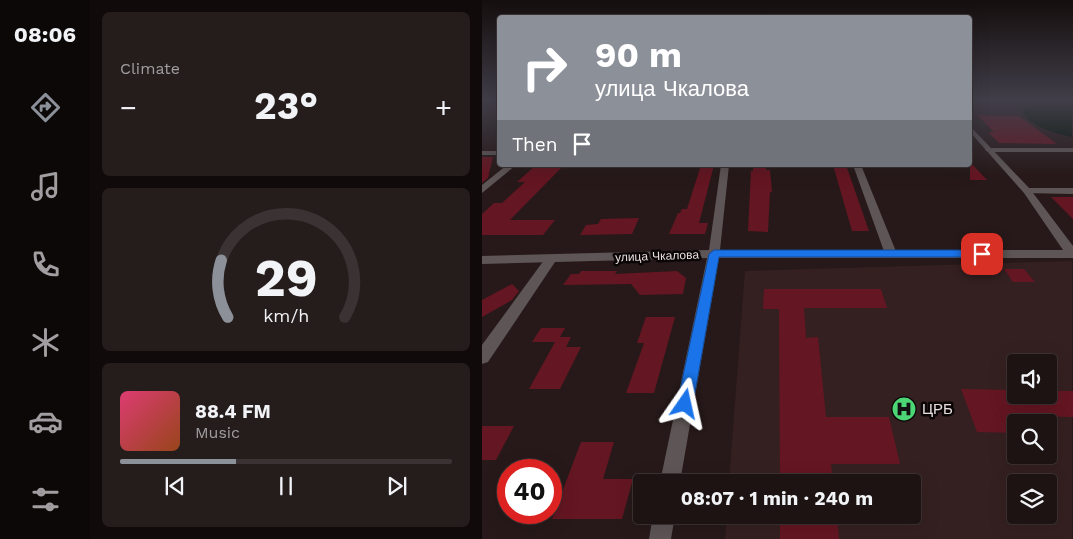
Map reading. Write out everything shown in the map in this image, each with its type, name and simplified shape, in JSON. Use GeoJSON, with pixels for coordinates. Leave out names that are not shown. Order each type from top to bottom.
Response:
{"type":"FeatureCollection","features":[{"type":"Feature","properties":{"kind":"street"},"geometry":{"type":"LineString","coordinates":[[972,130],[1027,191],[1072,254]]}},
{"type":"Feature","properties":{"kind":"street"},"geometry":{"type":"LineString","coordinates":[[989,150],[1072,150]]}},
{"type":"Feature","properties":{"kind":"street"},"geometry":{"type":"LineString","coordinates":[[482,153],[497,153]]}},
{"type":"Feature","properties":{"kind":"street"},"geometry":{"type":"LineString","coordinates":[[482,190],[510,167]]}},
{"type":"Feature","properties":{"kind":"street"},"geometry":{"type":"LineString","coordinates":[[672,474],[714,254],[725,167]]}},
{"type":"Feature","properties":{"kind":"street"},"geometry":{"type":"LineString","coordinates":[[858,167],[892,254]]}},
{"type":"Feature","properties":{"kind":"street"},"geometry":{"type":"LineString","coordinates":[[1027,191],[1072,191]]}},
{"type":"Feature","properties":{"kind":"street","name":"улица Чкалова"},"geometry":{"type":"LineString","coordinates":[[482,260],[714,254],[1072,254]]}},
{"type":"Feature","properties":{"kind":"street"},"geometry":{"type":"LineString","coordinates":[[482,357],[551,259]]}},
{"type":"Feature","properties":{"kind":"street"},"geometry":{"type":"LineString","coordinates":[[660,539],[662,524]]}},
{"type":"Feature","properties":{"kind":"shaded area"},"geometry":{"type":"Polygon","coordinates":[[[1037,125],[1072,125],[1072,137],[1052,132],[1037,125]]]}},
{"type":"Feature","properties":{"kind":"shaded area","name":"ЦРБ"},"geometry":{"type":"Polygon","coordinates":[[[1072,261],[1072,539],[725,539],[726,524],[921,524],[921,474],[730,474],[745,271],[1072,261]]]}},
{"type":"Feature","properties":{"kind":"building"},"geometry":{"type":"Polygon","coordinates":[[[987,125],[1031,125],[1057,144],[999,143],[988,132],[994,132],[987,125]]]}},
{"type":"Feature","properties":{"kind":"building"},"geometry":{"type":"Polygon","coordinates":[[[482,157],[493,157],[488,178],[482,183],[482,157]]]}},
{"type":"Feature","properties":{"kind":"building"},"geometry":{"type":"Polygon","coordinates":[[[972,164],[987,180],[970,180],[970,167],[972,167],[972,164]]]}},
{"type":"Feature","properties":{"kind":"building"},"geometry":{"type":"Polygon","coordinates":[[[534,167],[562,167],[510,220],[555,220],[543,235],[482,235],[482,214],[494,203],[502,203],[525,182],[517,182],[534,167]]]}},
{"type":"Feature","properties":{"kind":"building"},"geometry":{"type":"Polygon","coordinates":[[[700,167],[713,167],[699,223],[708,223],[705,234],[669,234],[678,213],[682,209],[687,209],[700,167]]]}},
{"type":"Feature","properties":{"kind":"building"},"geometry":{"type":"Polygon","coordinates":[[[753,167],[766,167],[766,170],[770,170],[772,192],[770,192],[768,232],[748,231],[751,171],[753,171],[753,167]]]}},
{"type":"Feature","properties":{"kind":"building"},"geometry":{"type":"Polygon","coordinates":[[[834,167],[847,167],[869,231],[852,231],[834,167]]]}},
{"type":"Feature","properties":{"kind":"building"},"geometry":{"type":"Polygon","coordinates":[[[1051,197],[1073,197],[1073,219],[1051,197]]]}},
{"type":"Feature","properties":{"kind":"building"},"geometry":{"type":"Polygon","coordinates":[[[639,218],[632,234],[580,235],[586,225],[598,224],[601,219],[639,218]]]}},
{"type":"Feature","properties":{"kind":"building"},"geometry":{"type":"Polygon","coordinates":[[[1004,269],[1024,269],[1035,282],[1013,282],[1004,269]]]}},
{"type":"Feature","properties":{"kind":"building"},"geometry":{"type":"Polygon","coordinates":[[[581,271],[617,271],[615,274],[677,271],[686,278],[683,294],[640,295],[631,284],[563,285],[571,274],[579,274],[581,271]]]}},
{"type":"Feature","properties":{"kind":"building"},"geometry":{"type":"Polygon","coordinates":[[[512,284],[519,291],[512,300],[482,317],[482,300],[512,284]]]}},
{"type":"Feature","properties":{"kind":"building"},"geometry":{"type":"Polygon","coordinates":[[[764,289],[881,289],[887,308],[804,308],[806,338],[818,337],[826,417],[889,417],[900,464],[831,464],[832,474],[780,474],[779,309],[763,309],[764,289]]]}},
{"type":"Feature","properties":{"kind":"building"},"geometry":{"type":"Polygon","coordinates":[[[646,317],[675,317],[654,393],[626,393],[644,343],[637,343],[646,317]]]}},
{"type":"Feature","properties":{"kind":"building"},"geometry":{"type":"Polygon","coordinates":[[[541,328],[565,328],[560,337],[571,337],[566,347],[581,347],[560,389],[529,389],[555,342],[532,342],[541,328]]]}},
{"type":"Feature","properties":{"kind":"building"},"geometry":{"type":"Polygon","coordinates":[[[961,389],[1007,390],[1007,404],[1057,404],[1057,391],[1073,391],[1073,417],[1057,417],[1057,414],[1007,414],[1007,433],[977,432],[961,389]]]}},
{"type":"Feature","properties":{"kind":"building"},"geometry":{"type":"Polygon","coordinates":[[[482,426],[514,426],[496,460],[482,460],[482,426]]]}},
{"type":"Feature","properties":{"kind":"building"},"geometry":{"type":"Polygon","coordinates":[[[581,442],[614,442],[603,479],[633,479],[622,519],[562,519],[562,492],[581,442]]]}},
{"type":"Feature","properties":{"kind":"building"},"geometry":{"type":"Polygon","coordinates":[[[780,524],[838,524],[839,539],[780,539],[780,524]]]}},
{"type":"Feature","properties":{"kind":"place","name":"ЦРБ"},"geometry":{"type":"Point","coordinates":[904,409]}},
{"type":"Feature","properties":{"kind":"route"},"geometry":{"type":"LineString","coordinates":[[685,404],[714,254],[982,254]]}}]}
